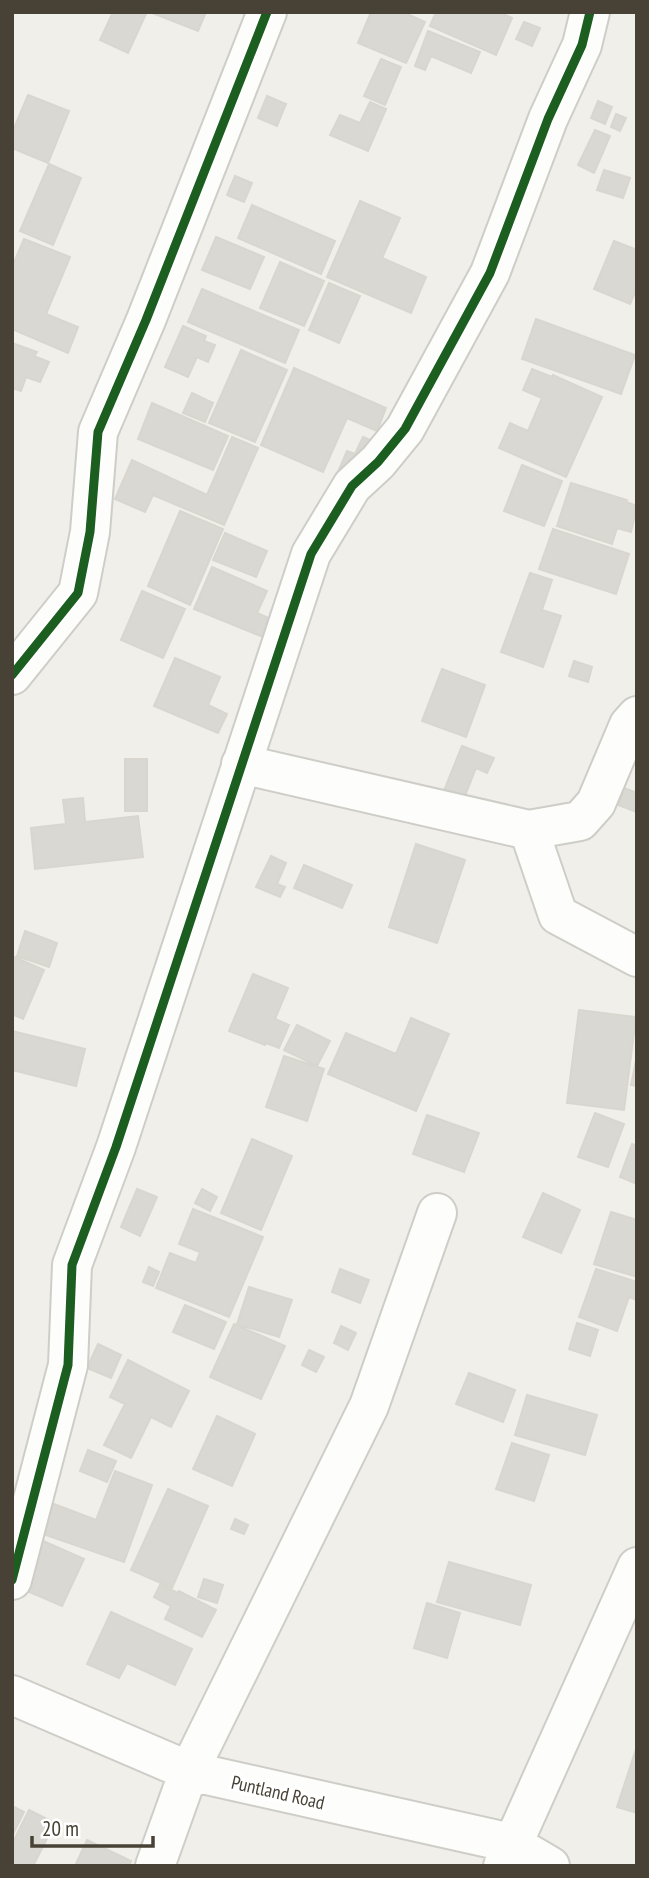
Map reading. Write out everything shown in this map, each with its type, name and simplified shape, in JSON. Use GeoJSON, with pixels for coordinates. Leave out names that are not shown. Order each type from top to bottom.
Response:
{"type":"FeatureCollection","features":[{"type":"Feature","properties":{"kind":"street"},"geometry":{"type":"LineString","coordinates":[[12,674],[78,593],[90,532],[98,432],[146,320],[267,12]]}},
{"type":"Feature","properties":{"kind":"street"},"geometry":{"type":"LineString","coordinates":[[12,1580],[68,1365],[72,1265],[116,1147],[311,554],[352,486],[378,462],[405,429],[489,273],[548,119],[582,45],[590,12]]}},
{"type":"Feature","properties":{"kind":"street"},"geometry":{"type":"LineString","coordinates":[[241,764],[529,830],[580,821],[596,803],[629,725],[637,716]]}},
{"type":"Feature","properties":{"kind":"street"},"geometry":{"type":"LineString","coordinates":[[529,830],[558,915],[637,957]]}},
{"type":"Feature","properties":{"kind":"street"},"geometry":{"type":"LineString","coordinates":[[155,1866],[189,1771],[369,1406],[437,1213]]}},
{"type":"Feature","properties":{"kind":"street"},"geometry":{"type":"LineString","coordinates":[[507,1854],[637,1567]]}},
{"type":"Feature","properties":{"kind":"street","name":"Puntland Road"},"geometry":{"type":"LineString","coordinates":[[12,1695],[189,1771],[550,1866]]}},
{"type":"Feature","properties":{"kind":"building"},"geometry":{"type":"Polygon","coordinates":[[[113,12],[146,14],[128,53],[100,40],[113,12]]]}},
{"type":"Feature","properties":{"kind":"building"},"geometry":{"type":"Polygon","coordinates":[[[150,12],[206,12],[198,31],[150,12]]]}},
{"type":"Feature","properties":{"kind":"building"},"geometry":{"type":"Polygon","coordinates":[[[371,12],[403,12],[425,22],[406,63],[358,43],[371,12]]]}},
{"type":"Feature","properties":{"kind":"building"},"geometry":{"type":"Polygon","coordinates":[[[436,12],[499,12],[512,18],[496,55],[430,26],[436,12]]]}},
{"type":"Feature","properties":{"kind":"building"},"geometry":{"type":"Polygon","coordinates":[[[524,22],[540,28],[532,46],[516,39],[524,22]]]}},
{"type":"Feature","properties":{"kind":"building"},"geometry":{"type":"Polygon","coordinates":[[[428,31],[480,52],[471,73],[431,56],[425,70],[415,66],[428,31]]]}},
{"type":"Feature","properties":{"kind":"building"},"geometry":{"type":"Polygon","coordinates":[[[381,59],[401,67],[385,105],[364,96],[381,59]]]}},
{"type":"Feature","properties":{"kind":"building"},"geometry":{"type":"Polygon","coordinates":[[[28,95],[69,111],[48,163],[12,148],[12,133],[28,95]]]}},
{"type":"Feature","properties":{"kind":"building"},"geometry":{"type":"Polygon","coordinates":[[[267,96],[286,104],[277,126],[258,118],[267,96]]]}},
{"type":"Feature","properties":{"kind":"building"},"geometry":{"type":"Polygon","coordinates":[[[598,101],[612,107],[605,124],[591,118],[598,101]]]}},
{"type":"Feature","properties":{"kind":"building"},"geometry":{"type":"Polygon","coordinates":[[[370,102],[386,109],[368,151],[330,135],[340,115],[360,123],[370,102]]]}},
{"type":"Feature","properties":{"kind":"building"},"geometry":{"type":"Polygon","coordinates":[[[616,114],[626,118],[620,131],[611,127],[616,114]]]}},
{"type":"Feature","properties":{"kind":"building"},"geometry":{"type":"Polygon","coordinates":[[[595,130],[610,136],[594,173],[578,165],[595,130]]]}},
{"type":"Feature","properties":{"kind":"building"},"geometry":{"type":"Polygon","coordinates":[[[49,164],[81,178],[53,245],[20,231],[49,164]]]}},
{"type":"Feature","properties":{"kind":"building"},"geometry":{"type":"Polygon","coordinates":[[[604,170],[630,178],[623,198],[597,190],[604,170]]]}},
{"type":"Feature","properties":{"kind":"building"},"geometry":{"type":"Polygon","coordinates":[[[235,176],[252,183],[244,202],[227,195],[235,176]]]}},
{"type":"Feature","properties":{"kind":"building"},"geometry":{"type":"Polygon","coordinates":[[[360,201],[400,218],[382,258],[426,277],[411,313],[327,277],[360,201]]]}},
{"type":"Feature","properties":{"kind":"building"},"geometry":{"type":"Polygon","coordinates":[[[252,205],[335,241],[321,274],[238,238],[252,205]]]}},
{"type":"Feature","properties":{"kind":"building"},"geometry":{"type":"Polygon","coordinates":[[[216,237],[264,257],[250,289],[202,270],[216,237]]]}},
{"type":"Feature","properties":{"kind":"building"},"geometry":{"type":"Polygon","coordinates":[[[24,239],[70,257],[46,314],[78,327],[68,353],[12,329],[12,267],[24,239]]]}},
{"type":"Feature","properties":{"kind":"building"},"geometry":{"type":"Polygon","coordinates":[[[614,241],[637,250],[637,288],[630,304],[594,289],[614,241]]]}},
{"type":"Feature","properties":{"kind":"building"},"geometry":{"type":"Polygon","coordinates":[[[280,262],[324,281],[304,326],[260,308],[280,262]]]}},
{"type":"Feature","properties":{"kind":"building"},"geometry":{"type":"Polygon","coordinates":[[[329,283],[360,296],[339,343],[309,330],[329,283]]]}},
{"type":"Feature","properties":{"kind":"building"},"geometry":{"type":"Polygon","coordinates":[[[202,289],[299,330],[285,363],[188,322],[202,289]]]}},
{"type":"Feature","properties":{"kind":"building"},"geometry":{"type":"Polygon","coordinates":[[[536,319],[635,355],[621,394],[522,359],[536,319]]]}},
{"type":"Feature","properties":{"kind":"building"},"geometry":{"type":"Polygon","coordinates":[[[183,326],[206,336],[204,341],[215,345],[208,362],[197,357],[188,377],[165,367],[183,326]]]}},
{"type":"Feature","properties":{"kind":"building"},"geometry":{"type":"Polygon","coordinates":[[[12,343],[37,352],[34,356],[49,362],[40,382],[26,377],[21,391],[12,388],[12,343]]]}},
{"type":"Feature","properties":{"kind":"building"},"geometry":{"type":"Polygon","coordinates":[[[241,350],[287,370],[255,442],[209,423],[241,350]]]}},
{"type":"Feature","properties":{"kind":"building"},"geometry":{"type":"Polygon","coordinates":[[[294,368],[386,408],[377,431],[347,418],[323,472],[261,445],[294,368]]]}},
{"type":"Feature","properties":{"kind":"building"},"geometry":{"type":"Polygon","coordinates":[[[532,369],[552,377],[553,375],[602,397],[566,477],[499,448],[510,423],[528,431],[542,398],[523,390],[532,369]]]}},
{"type":"Feature","properties":{"kind":"building"},"geometry":{"type":"Polygon","coordinates":[[[192,393],[213,403],[205,422],[183,413],[192,393]]]}},
{"type":"Feature","properties":{"kind":"building"},"geometry":{"type":"Polygon","coordinates":[[[152,403],[228,436],[213,470],[138,439],[152,403]]]}},
{"type":"Feature","properties":{"kind":"building"},"geometry":{"type":"Polygon","coordinates":[[[232,437],[258,448],[224,525],[153,495],[145,512],[115,499],[132,460],[207,495],[232,437]]]}},
{"type":"Feature","properties":{"kind":"building"},"geometry":{"type":"Polygon","coordinates":[[[363,437],[370,440],[362,457],[335,479],[347,451],[355,454],[363,437]]]}},
{"type":"Feature","properties":{"kind":"building"},"geometry":{"type":"Polygon","coordinates":[[[522,465],[562,481],[544,526],[504,511],[522,465]]]}},
{"type":"Feature","properties":{"kind":"building"},"geometry":{"type":"Polygon","coordinates":[[[571,483],[627,500],[626,502],[637,506],[631,532],[617,528],[612,544],[557,526],[571,483]]]}},
{"type":"Feature","properties":{"kind":"building"},"geometry":{"type":"Polygon","coordinates":[[[180,511],[223,529],[190,605],[148,586],[180,511]]]}},
{"type":"Feature","properties":{"kind":"building"},"geometry":{"type":"Polygon","coordinates":[[[553,529],[629,554],[616,594],[539,569],[553,529]]]}},
{"type":"Feature","properties":{"kind":"building"},"geometry":{"type":"Polygon","coordinates":[[[225,533],[267,551],[256,577],[213,560],[225,533]]]}},
{"type":"Feature","properties":{"kind":"building"},"geometry":{"type":"Polygon","coordinates":[[[212,567],[267,591],[257,613],[280,623],[273,641],[194,609],[212,567]]]}},
{"type":"Feature","properties":{"kind":"building"},"geometry":{"type":"Polygon","coordinates":[[[530,573],[552,580],[542,610],[561,616],[543,667],[501,652],[530,573]]]}},
{"type":"Feature","properties":{"kind":"building"},"geometry":{"type":"Polygon","coordinates":[[[142,591],[185,609],[163,658],[121,640],[142,591]]]}},
{"type":"Feature","properties":{"kind":"building"},"geometry":{"type":"Polygon","coordinates":[[[175,658],[220,677],[208,705],[227,714],[218,733],[154,706],[175,658]]]}},
{"type":"Feature","properties":{"kind":"building"},"geometry":{"type":"Polygon","coordinates":[[[574,661],[592,667],[588,682],[569,676],[574,661]]]}},
{"type":"Feature","properties":{"kind":"building"},"geometry":{"type":"Polygon","coordinates":[[[442,669],[485,685],[466,737],[422,721],[442,669]]]}},
{"type":"Feature","properties":{"kind":"building"},"geometry":{"type":"Polygon","coordinates":[[[462,746],[494,758],[487,773],[476,768],[461,806],[441,798],[462,746]]]}},
{"type":"Feature","properties":{"kind":"building"},"geometry":{"type":"Polygon","coordinates":[[[125,759],[147,759],[147,811],[125,811],[125,759]]]}},
{"type":"Feature","properties":{"kind":"building"},"geometry":{"type":"Polygon","coordinates":[[[624,788],[637,793],[637,812],[618,805],[624,788]]]}},
{"type":"Feature","properties":{"kind":"building"},"geometry":{"type":"Polygon","coordinates":[[[83,798],[85,822],[138,816],[143,857],[35,869],[31,828],[66,824],[63,800],[83,798]]]}},
{"type":"Feature","properties":{"kind":"building"},"geometry":{"type":"Polygon","coordinates":[[[416,844],[465,860],[437,943],[389,927],[416,844]]]}},
{"type":"Feature","properties":{"kind":"building"},"geometry":{"type":"Polygon","coordinates":[[[271,856],[286,863],[277,884],[285,887],[280,897],[256,887],[271,856]]]}},
{"type":"Feature","properties":{"kind":"building"},"geometry":{"type":"Polygon","coordinates":[[[304,865],[352,885],[342,908],[294,888],[304,865]]]}},
{"type":"Feature","properties":{"kind":"building"},"geometry":{"type":"Polygon","coordinates":[[[25,931],[57,943],[49,967],[17,956],[25,931]]]}},
{"type":"Feature","properties":{"kind":"building"},"geometry":{"type":"Polygon","coordinates":[[[12,956],[44,970],[23,1019],[12,1014],[12,956]]]}},
{"type":"Feature","properties":{"kind":"building"},"geometry":{"type":"Polygon","coordinates":[[[253,974],[288,988],[275,1019],[289,1025],[279,1048],[229,1031],[253,974]]]}},
{"type":"Feature","properties":{"kind":"building"},"geometry":{"type":"Polygon","coordinates":[[[579,1010],[636,1017],[624,1110],[567,1103],[579,1010]]]}},
{"type":"Feature","properties":{"kind":"building"},"geometry":{"type":"Polygon","coordinates":[[[411,1018],[449,1034],[416,1111],[328,1074],[346,1033],[396,1054],[411,1018]]]}},
{"type":"Feature","properties":{"kind":"building"},"geometry":{"type":"Polygon","coordinates":[[[297,1025],[330,1041],[317,1066],[284,1050],[297,1025]]]}},
{"type":"Feature","properties":{"kind":"building"},"geometry":{"type":"Polygon","coordinates":[[[12,1031],[85,1049],[76,1086],[12,1070],[12,1031]]]}},
{"type":"Feature","properties":{"kind":"building"},"geometry":{"type":"Polygon","coordinates":[[[637,1055],[637,1086],[631,1085],[637,1055]]]}},
{"type":"Feature","properties":{"kind":"building"},"geometry":{"type":"Polygon","coordinates":[[[284,1056],[324,1069],[307,1121],[266,1107],[284,1056]]]}},
{"type":"Feature","properties":{"kind":"building"},"geometry":{"type":"Polygon","coordinates":[[[595,1113],[624,1124],[608,1167],[578,1157],[595,1113]]]}},
{"type":"Feature","properties":{"kind":"building"},"geometry":{"type":"Polygon","coordinates":[[[427,1115],[479,1133],[464,1172],[413,1154],[427,1115]]]}},
{"type":"Feature","properties":{"kind":"building"},"geometry":{"type":"Polygon","coordinates":[[[252,1139],[292,1156],[261,1230],[221,1213],[252,1139]]]}},
{"type":"Feature","properties":{"kind":"building"},"geometry":{"type":"Polygon","coordinates":[[[632,1144],[637,1146],[637,1184],[620,1177],[632,1144]]]}},
{"type":"Feature","properties":{"kind":"building"},"geometry":{"type":"Polygon","coordinates":[[[137,1189],[157,1197],[140,1236],[121,1227],[137,1189]]]}},
{"type":"Feature","properties":{"kind":"building"},"geometry":{"type":"Polygon","coordinates":[[[202,1189],[217,1197],[210,1211],[195,1203],[202,1189]]]}},
{"type":"Feature","properties":{"kind":"building"},"geometry":{"type":"Polygon","coordinates":[[[543,1193],[580,1210],[561,1253],[523,1237],[543,1193]]]}},
{"type":"Feature","properties":{"kind":"building"},"geometry":{"type":"Polygon","coordinates":[[[193,1209],[263,1237],[229,1317],[156,1288],[170,1253],[196,1263],[200,1252],[179,1244],[193,1209]]]}},
{"type":"Feature","properties":{"kind":"building"},"geometry":{"type":"Polygon","coordinates":[[[611,1212],[637,1220],[637,1277],[594,1264],[611,1212]]]}},
{"type":"Feature","properties":{"kind":"building"},"geometry":{"type":"Polygon","coordinates":[[[149,1267],[159,1272],[153,1286],[143,1282],[149,1267]]]}},
{"type":"Feature","properties":{"kind":"building"},"geometry":{"type":"Polygon","coordinates":[[[340,1269],[369,1280],[360,1303],[332,1292],[340,1269]]]}},
{"type":"Feature","properties":{"kind":"building"},"geometry":{"type":"Polygon","coordinates":[[[596,1269],[637,1282],[637,1300],[629,1297],[617,1331],[579,1317],[596,1269]]]}},
{"type":"Feature","properties":{"kind":"building"},"geometry":{"type":"Polygon","coordinates":[[[249,1287],[292,1300],[279,1337],[237,1324],[249,1287]]]}},
{"type":"Feature","properties":{"kind":"building"},"geometry":{"type":"Polygon","coordinates":[[[185,1305],[226,1322],[214,1349],[173,1332],[185,1305]]]}},
{"type":"Feature","properties":{"kind":"building"},"geometry":{"type":"Polygon","coordinates":[[[577,1323],[598,1330],[590,1356],[569,1349],[577,1323]]]}},
{"type":"Feature","properties":{"kind":"building"},"geometry":{"type":"Polygon","coordinates":[[[234,1324],[285,1346],[261,1399],[210,1377],[234,1324]]]}},
{"type":"Feature","properties":{"kind":"building"},"geometry":{"type":"Polygon","coordinates":[[[341,1326],[356,1333],[348,1350],[334,1343],[341,1326]]]}},
{"type":"Feature","properties":{"kind":"building"},"geometry":{"type":"Polygon","coordinates":[[[98,1344],[121,1355],[111,1378],[87,1368],[98,1344]]]}},
{"type":"Feature","properties":{"kind":"building"},"geometry":{"type":"Polygon","coordinates":[[[309,1350],[324,1357],[316,1372],[302,1365],[309,1350]]]}},
{"type":"Feature","properties":{"kind":"building"},"geometry":{"type":"Polygon","coordinates":[[[128,1360],[189,1391],[171,1427],[151,1417],[131,1458],[104,1445],[125,1404],[110,1397],[128,1360]]]}},
{"type":"Feature","properties":{"kind":"building"},"geometry":{"type":"Polygon","coordinates":[[[469,1373],[515,1390],[503,1422],[456,1404],[469,1373]]]}},
{"type":"Feature","properties":{"kind":"building"},"geometry":{"type":"Polygon","coordinates":[[[527,1395],[597,1415],[585,1455],[515,1435],[527,1395]]]}},
{"type":"Feature","properties":{"kind":"building"},"geometry":{"type":"Polygon","coordinates":[[[217,1416],[255,1434],[232,1486],[193,1469],[217,1416]]]}},
{"type":"Feature","properties":{"kind":"building"},"geometry":{"type":"Polygon","coordinates":[[[512,1443],[549,1455],[534,1501],[496,1489],[512,1443]]]}},
{"type":"Feature","properties":{"kind":"building"},"geometry":{"type":"Polygon","coordinates":[[[88,1450],[116,1461],[107,1482],[80,1471],[88,1450]]]}},
{"type":"Feature","properties":{"kind":"building"},"geometry":{"type":"Polygon","coordinates":[[[115,1471],[152,1485],[124,1562],[37,1532],[49,1502],[96,1520],[115,1471]]]}},
{"type":"Feature","properties":{"kind":"building"},"geometry":{"type":"Polygon","coordinates":[[[168,1489],[208,1506],[172,1588],[131,1570],[168,1489]]]}},
{"type":"Feature","properties":{"kind":"building"},"geometry":{"type":"Polygon","coordinates":[[[235,1519],[248,1525],[244,1534],[231,1529],[235,1519]]]}},
{"type":"Feature","properties":{"kind":"building"},"geometry":{"type":"Polygon","coordinates":[[[41,1540],[84,1559],[62,1606],[20,1588],[41,1540]]]}},
{"type":"Feature","properties":{"kind":"building"},"geometry":{"type":"Polygon","coordinates":[[[449,1562],[531,1585],[520,1625],[437,1602],[449,1562]]]}},
{"type":"Feature","properties":{"kind":"building"},"geometry":{"type":"Polygon","coordinates":[[[204,1579],[223,1585],[217,1603],[198,1597],[204,1579]]]}},
{"type":"Feature","properties":{"kind":"building"},"geometry":{"type":"Polygon","coordinates":[[[160,1585],[178,1593],[179,1591],[216,1610],[202,1637],[165,1619],[171,1606],[154,1597],[160,1585]]]}},
{"type":"Feature","properties":{"kind":"building"},"geometry":{"type":"Polygon","coordinates":[[[427,1603],[460,1613],[447,1658],[414,1648],[427,1603]]]}},
{"type":"Feature","properties":{"kind":"building"},"geometry":{"type":"Polygon","coordinates":[[[111,1612],[192,1649],[175,1685],[127,1663],[119,1678],[87,1664],[111,1612]]]}},
{"type":"Feature","properties":{"kind":"building"},"geometry":{"type":"Polygon","coordinates":[[[637,1746],[637,1813],[617,1807],[637,1746]]]}},
{"type":"Feature","properties":{"kind":"building"},"geometry":{"type":"Polygon","coordinates":[[[12,1806],[24,1812],[12,1836],[12,1806]]]}},
{"type":"Feature","properties":{"kind":"building"},"geometry":{"type":"Polygon","coordinates":[[[29,1810],[55,1823],[33,1866],[12,1866],[12,1844],[29,1810]]]}},
{"type":"Feature","properties":{"kind":"building"},"geometry":{"type":"Polygon","coordinates":[[[87,1840],[131,1861],[129,1866],[75,1866],[87,1840]]]}},
{"type":"Feature","properties":{"kind":"cycle path"},"geometry":{"type":"LineString","coordinates":[[12,675],[78,593],[90,532],[98,432],[146,320],[267,12]]}},
{"type":"Feature","properties":{"kind":"cycle path"},"geometry":{"type":"LineString","coordinates":[[12,1580],[68,1365],[72,1265],[116,1147],[311,554],[352,486],[378,462],[405,429],[490,273],[548,119],[582,45],[590,12]]}}]}
